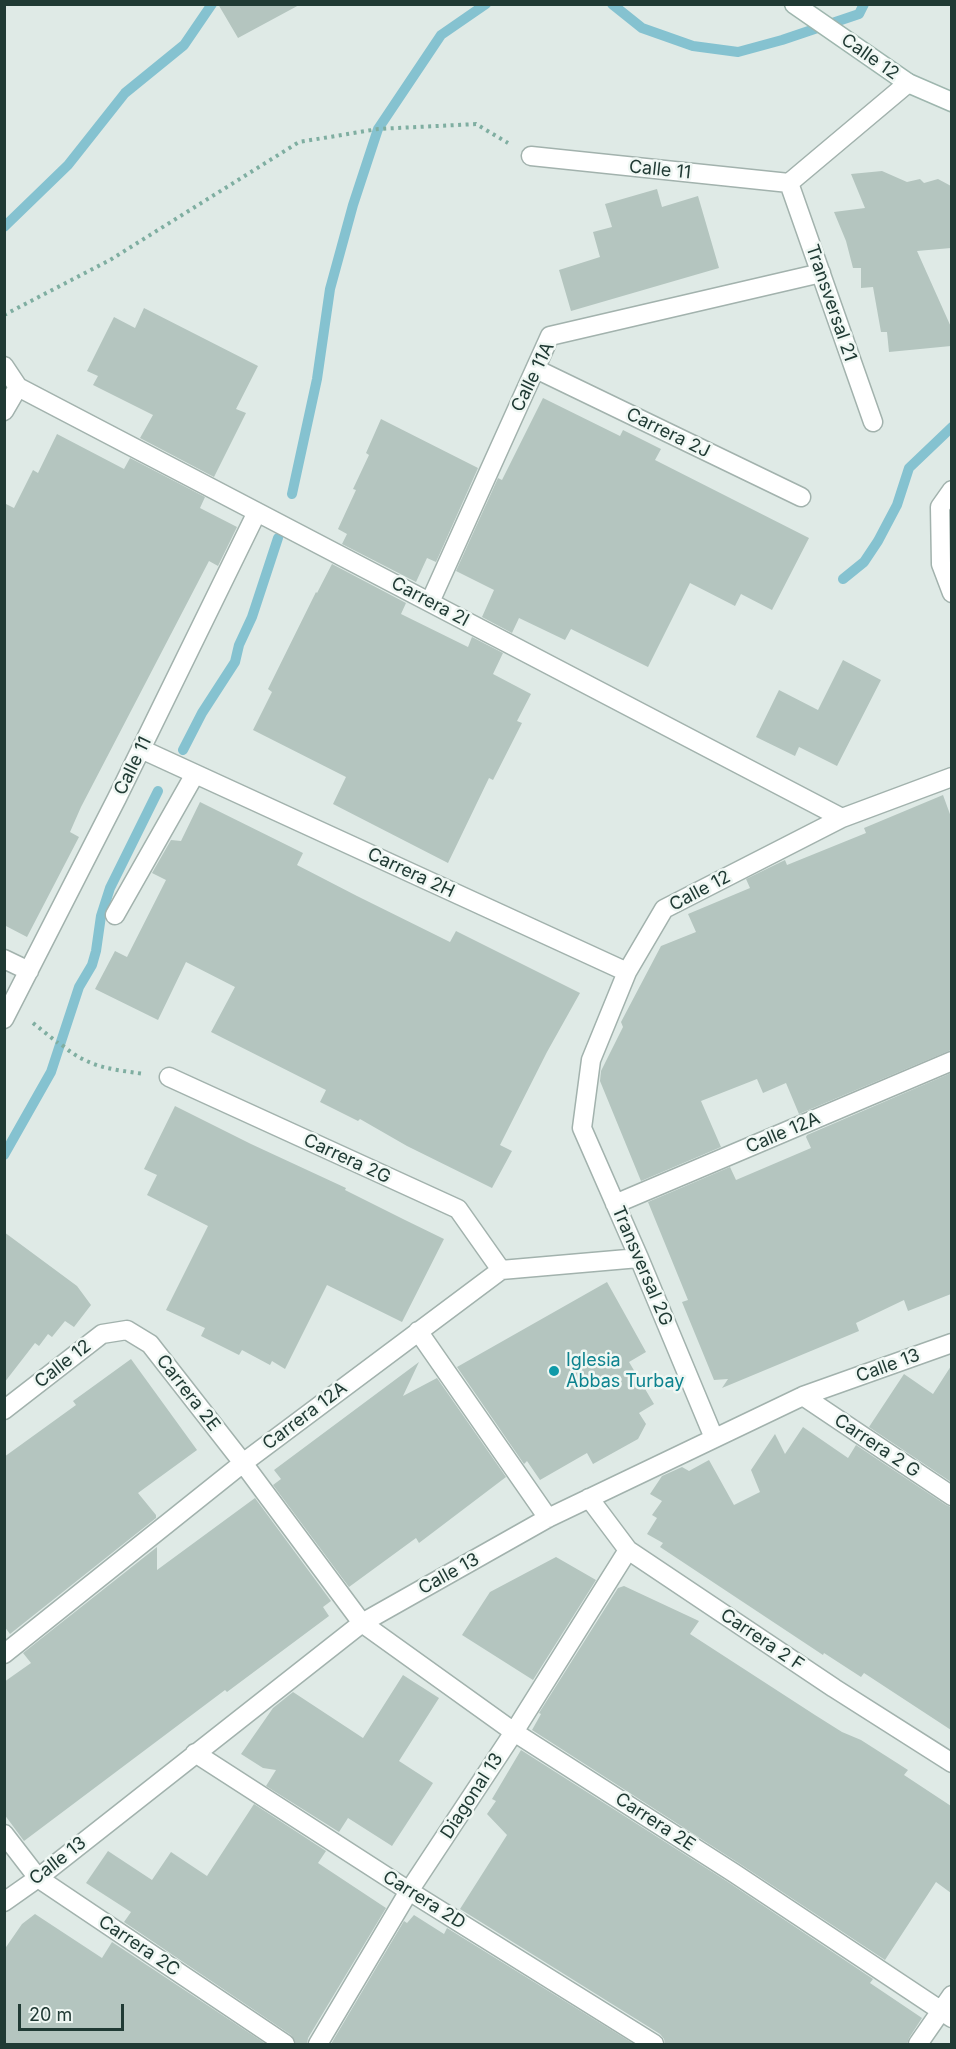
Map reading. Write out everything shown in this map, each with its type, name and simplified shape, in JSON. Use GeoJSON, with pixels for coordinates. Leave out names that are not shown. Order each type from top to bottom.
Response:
{"type":"FeatureCollection","features":[{"type":"Feature","properties":{"kind":"street","name":"Calle 12"},"geometry":{"type":"LineString","coordinates":[[794,4],[908,83],[951,102]]}},
{"type":"Feature","properties":{"kind":"street"},"geometry":{"type":"LineString","coordinates":[[789,183],[908,83]]}},
{"type":"Feature","properties":{"kind":"street","name":"Calle 11"},"geometry":{"type":"LineString","coordinates":[[531,156],[789,183]]}},
{"type":"Feature","properties":{"kind":"street","name":"Transversal 21"},"geometry":{"type":"LineString","coordinates":[[789,183],[873,422]]}},
{"type":"Feature","properties":{"kind":"street","name":"Calle 11A"},"geometry":{"type":"LineString","coordinates":[[430,602],[550,336],[821,273]]}},
{"type":"Feature","properties":{"kind":"street"},"geometry":{"type":"LineString","coordinates":[[4,366],[18,387],[4,411]]}},
{"type":"Feature","properties":{"kind":"street","name":"Carrera 2J"},"geometry":{"type":"LineString","coordinates":[[536,369],[801,497]]}},
{"type":"Feature","properties":{"kind":"street","name":"Carrera 2I"},"geometry":{"type":"LineString","coordinates":[[18,387],[842,818]]}},
{"type":"Feature","properties":{"kind":"street"},"geometry":{"type":"LineString","coordinates":[[951,490],[940,507],[941,564],[951,593]]}},
{"type":"Feature","properties":{"kind":"street","name":"Calle 11"},"geometry":{"type":"LineString","coordinates":[[4,1019],[141,749],[257,512]]}},
{"type":"Feature","properties":{"kind":"street","name":"Carrera 2H"},"geometry":{"type":"LineString","coordinates":[[141,749],[627,972]]}},
{"type":"Feature","properties":{"kind":"street"},"geometry":{"type":"LineString","coordinates":[[115,915],[195,774]]}},
{"type":"Feature","properties":{"kind":"street","name":"Calle 12"},"geometry":{"type":"LineString","coordinates":[[582,1128],[591,1060],[627,972],[664,909],[842,818],[951,777]]}},
{"type":"Feature","properties":{"kind":"street"},"geometry":{"type":"LineString","coordinates":[[4,959],[29,971]]}},
{"type":"Feature","properties":{"kind":"street","name":"Calle 12A"},"geometry":{"type":"LineString","coordinates":[[615,1204],[951,1061]]}},
{"type":"Feature","properties":{"kind":"street","name":"Carrera 2G"},"geometry":{"type":"LineString","coordinates":[[169,1077],[459,1209],[501,1270]]}},
{"type":"Feature","properties":{"kind":"street","name":"Transversal 2G"},"geometry":{"type":"LineString","coordinates":[[582,1128],[714,1438]]}},
{"type":"Feature","properties":{"kind":"street"},"geometry":{"type":"LineString","coordinates":[[501,1270],[639,1258]]}},
{"type":"Feature","properties":{"kind":"street","name":"Carrera 12A"},"geometry":{"type":"LineString","coordinates":[[4,1654],[243,1462],[501,1270]]}},
{"type":"Feature","properties":{"kind":"street","name":"Calle 12"},"geometry":{"type":"LineString","coordinates":[[4,1410],[102,1334],[127,1330]]}},
{"type":"Feature","properties":{"kind":"street","name":"Carrera 2E"},"geometry":{"type":"LineString","coordinates":[[127,1330],[150,1344],[243,1462],[362,1623],[514,1732],[734,1872],[946,2015]]}},
{"type":"Feature","properties":{"kind":"street"},"geometry":{"type":"LineString","coordinates":[[418,1331],[548,1518]]}},
{"type":"Feature","properties":{"kind":"street","name":"Calle 13"},"geometry":{"type":"LineString","coordinates":[[4,1902],[38,1878],[362,1623],[548,1518],[714,1438],[804,1396],[951,1343]]}},
{"type":"Feature","properties":{"kind":"street","name":"Carrera 2 G"},"geometry":{"type":"LineString","coordinates":[[804,1396],[951,1496]]}},
{"type":"Feature","properties":{"kind":"street","name":"Carrera 2 F"},"geometry":{"type":"LineString","coordinates":[[589,1498],[628,1550],[951,1763]]}},
{"type":"Feature","properties":{"kind":"street","name":"Diagonal 13"},"geometry":{"type":"LineString","coordinates":[[318,2044],[409,1892],[514,1732],[628,1550]]}},
{"type":"Feature","properties":{"kind":"street","name":"Carrera 2D"},"geometry":{"type":"LineString","coordinates":[[195,1753],[409,1892],[654,2044]]}},
{"type":"Feature","properties":{"kind":"street","name":"Carrera 2C"},"geometry":{"type":"LineString","coordinates":[[4,1834],[38,1878],[285,2044]]}},
{"type":"Feature","properties":{"kind":"street"},"geometry":{"type":"LineString","coordinates":[[918,2044],[946,2015],[951,1995]]}},
{"type":"Feature","properties":{"kind":"path"},"geometry":{"type":"LineString","coordinates":[[4,315],[110,260],[299,142],[378,129],[476,124],[531,156]]}},
{"type":"Feature","properties":{"kind":"path"},"geometry":{"type":"LineString","coordinates":[[62,1045],[70,1053],[98,1068],[169,1077]]}},
{"type":"Feature","properties":{"kind":"building"},"geometry":{"type":"Polygon","coordinates":[[[218,4],[301,4],[238,38],[218,4]]]}},
{"type":"Feature","properties":{"kind":"building"},"geometry":{"type":"Polygon","coordinates":[[[882,171],[907,182],[920,179],[924,183],[938,179],[951,186],[951,248],[917,251],[951,327],[951,346],[889,352],[887,332],[881,332],[873,287],[861,288],[861,268],[853,268],[846,241],[834,212],[865,208],[851,174],[882,171]]]}},
{"type":"Feature","properties":{"kind":"building"},"geometry":{"type":"Polygon","coordinates":[[[657,189],[662,207],[698,196],[719,268],[571,311],[559,270],[600,257],[593,232],[612,227],[605,204],[657,189]]]}},
{"type":"Feature","properties":{"kind":"building"},"geometry":{"type":"Polygon","coordinates":[[[144,308],[258,366],[236,409],[246,413],[214,477],[140,438],[153,415],[93,385],[98,376],[87,371],[114,317],[135,328],[144,308]]]}},
{"type":"Feature","properties":{"kind":"building"},"geometry":{"type":"Polygon","coordinates":[[[543,398],[620,436],[623,430],[661,449],[655,460],[809,538],[772,610],[741,594],[735,606],[690,583],[648,667],[571,629],[565,640],[519,618],[512,633],[482,617],[494,590],[456,571],[498,478],[502,480],[543,398]]]}},
{"type":"Feature","properties":{"kind":"building"},"geometry":{"type":"Polygon","coordinates":[[[381,419],[478,468],[436,562],[427,558],[416,582],[342,544],[347,534],[338,529],[356,490],[353,489],[369,455],[366,453],[381,419]]]}},
{"type":"Feature","properties":{"kind":"building"},"geometry":{"type":"Polygon","coordinates":[[[57,434],[124,469],[130,458],[205,497],[200,508],[237,527],[218,566],[209,561],[81,807],[70,832],[79,837],[27,937],[4,925],[4,503],[14,508],[33,470],[38,473],[57,434]]]}},
{"type":"Feature","properties":{"kind":"building"},"geometry":{"type":"Polygon","coordinates":[[[332,564],[406,603],[401,614],[468,647],[472,637],[503,653],[493,674],[531,694],[517,721],[522,723],[493,780],[489,778],[448,863],[333,804],[346,777],[253,730],[272,692],[268,689],[332,564]]]}},
{"type":"Feature","properties":{"kind":"building"},"geometry":{"type":"Polygon","coordinates":[[[843,660],[881,680],[837,766],[799,747],[795,756],[756,737],[779,690],[818,710],[843,660]]]}},
{"type":"Feature","properties":{"kind":"building"},"geometry":{"type":"Polygon","coordinates":[[[943,795],[951,817],[951,1050],[799,1114],[786,1083],[763,1093],[757,1079],[701,1101],[721,1147],[641,1181],[600,1081],[601,1071],[623,1027],[621,1022],[661,946],[696,932],[688,914],[750,888],[746,879],[785,860],[787,865],[866,833],[864,828],[943,795]]]}},
{"type":"Feature","properties":{"kind":"building"},"geometry":{"type":"Polygon","coordinates":[[[200,802],[303,853],[297,865],[357,896],[450,942],[456,931],[580,993],[500,1145],[512,1151],[492,1188],[407,1146],[360,1119],[358,1121],[320,1102],[326,1090],[211,1032],[235,987],[186,962],[158,1020],[95,989],[115,951],[127,957],[166,880],[152,873],[171,840],[181,841],[200,802]]]}},
{"type":"Feature","properties":{"kind":"building"},"geometry":{"type":"Polygon","coordinates":[[[951,1073],[951,1294],[908,1311],[904,1300],[856,1323],[859,1331],[722,1388],[728,1379],[714,1380],[682,1302],[688,1300],[648,1202],[730,1167],[736,1180],[811,1148],[807,1135],[951,1073]]]}},
{"type":"Feature","properties":{"kind":"building"},"geometry":{"type":"Polygon","coordinates":[[[175,1106],[346,1188],[345,1190],[444,1239],[402,1322],[327,1285],[285,1369],[272,1361],[270,1365],[242,1350],[239,1355],[201,1336],[205,1328],[166,1310],[208,1226],[147,1195],[157,1175],[144,1169],[175,1106]]]}},
{"type":"Feature","properties":{"kind":"building"},"geometry":{"type":"Polygon","coordinates":[[[4,1232],[77,1286],[91,1305],[74,1327],[65,1321],[52,1337],[48,1334],[39,1346],[35,1343],[4,1383],[4,1232]]]}},
{"type":"Feature","properties":{"kind":"building","name":"Iglesia Abbas Turbay"},"geometry":{"type":"Polygon","coordinates":[[[607,1282],[646,1352],[629,1362],[654,1404],[639,1413],[646,1424],[638,1439],[593,1464],[587,1453],[540,1480],[527,1461],[524,1464],[457,1367],[607,1282]]]}},
{"type":"Feature","properties":{"kind":"building"},"geometry":{"type":"Polygon","coordinates":[[[131,1359],[197,1450],[138,1493],[156,1518],[10,1634],[4,1626],[4,1457],[76,1405],[73,1401],[131,1359]]]}},
{"type":"Feature","properties":{"kind":"building"},"geometry":{"type":"Polygon","coordinates":[[[419,1362],[403,1396],[437,1378],[506,1477],[419,1543],[416,1538],[349,1587],[273,1485],[281,1479],[274,1470],[419,1362]]]}},
{"type":"Feature","properties":{"kind":"building"},"geometry":{"type":"Polygon","coordinates":[[[951,1366],[951,1482],[869,1427],[904,1374],[933,1394],[951,1366]]]}},
{"type":"Feature","properties":{"kind":"building"},"geometry":{"type":"Polygon","coordinates":[[[803,1427],[848,1458],[856,1445],[951,1507],[951,1730],[864,1673],[861,1677],[824,1653],[823,1655],[660,1547],[663,1543],[647,1534],[657,1518],[652,1515],[662,1501],[650,1494],[662,1476],[682,1467],[689,1471],[709,1460],[734,1505],[760,1492],[751,1470],[775,1434],[785,1454],[803,1427]]]}},
{"type":"Feature","properties":{"kind":"building"},"geometry":{"type":"Polygon","coordinates":[[[255,1498],[331,1601],[323,1607],[329,1616],[227,1692],[225,1690],[24,1841],[4,1814],[4,1682],[31,1663],[23,1653],[157,1547],[157,1570],[255,1498]]]}},
{"type":"Feature","properties":{"kind":"building"},"geometry":{"type":"Polygon","coordinates":[[[556,1557],[596,1580],[533,1680],[462,1635],[490,1592],[556,1557]]]}},
{"type":"Feature","properties":{"kind":"building"},"geometry":{"type":"Polygon","coordinates":[[[624,1586],[699,1621],[690,1634],[842,1732],[861,1740],[908,1770],[904,1775],[951,1806],[951,1893],[936,1882],[885,1960],[532,1730],[541,1714],[539,1713],[618,1588],[624,1586]]]}},
{"type":"Feature","properties":{"kind":"building"},"geometry":{"type":"Polygon","coordinates":[[[403,1675],[439,1698],[399,1761],[433,1783],[392,1846],[348,1818],[339,1832],[266,1786],[276,1770],[263,1768],[241,1754],[273,1708],[293,1692],[363,1738],[403,1675]]]}},
{"type":"Feature","properties":{"kind":"building"},"geometry":{"type":"Polygon","coordinates":[[[521,1750],[728,1882],[873,1979],[870,1983],[922,2018],[907,2044],[665,2044],[660,2034],[460,1909],[507,1835],[487,1814],[496,1801],[492,1799],[521,1750]]]}},
{"type":"Feature","properties":{"kind":"building"},"geometry":{"type":"Polygon","coordinates":[[[254,1804],[326,1851],[318,1863],[386,1908],[308,2038],[307,2044],[296,2044],[291,2035],[124,1922],[131,1912],[86,1883],[108,1851],[152,1880],[171,1852],[207,1876],[254,1804]]]}},
{"type":"Feature","properties":{"kind":"building"},"geometry":{"type":"Polygon","coordinates":[[[35,1914],[102,1958],[112,1942],[266,2044],[4,2044],[4,1950],[22,1924],[35,1914]]]}},
{"type":"Feature","properties":{"kind":"building"},"geometry":{"type":"Polygon","coordinates":[[[414,1915],[444,1934],[447,1928],[634,2044],[331,2044],[404,1921],[407,1923],[414,1915]]]}},
{"type":"Feature","properties":{"kind":"waterway"},"geometry":{"type":"LineString","coordinates":[[4,227],[68,165],[125,93],[184,45],[212,4]]}},
{"type":"Feature","properties":{"kind":"waterway"},"geometry":{"type":"LineString","coordinates":[[292,494],[317,379],[330,289],[353,205],[378,129],[441,35],[486,4]]}},
{"type":"Feature","properties":{"kind":"waterway"},"geometry":{"type":"LineString","coordinates":[[612,4],[642,28],[693,46],[738,52],[859,14],[864,4]]}},
{"type":"Feature","properties":{"kind":"waterway"},"geometry":{"type":"LineString","coordinates":[[843,579],[864,562],[878,541],[897,505],[909,468],[952,427]]}},
{"type":"Feature","properties":{"kind":"waterway"},"geometry":{"type":"LineString","coordinates":[[183,750],[202,713],[235,662],[278,538]]}},
{"type":"Feature","properties":{"kind":"waterway"},"geometry":{"type":"LineString","coordinates":[[4,1155],[51,1072],[79,987],[92,965],[101,916],[110,888],[158,791]]}},
{"type":"Feature","properties":{"kind":"place","name":"Iglesia Abbas Turbay"},"geometry":{"type":"Point","coordinates":[554,1371]}}]}
